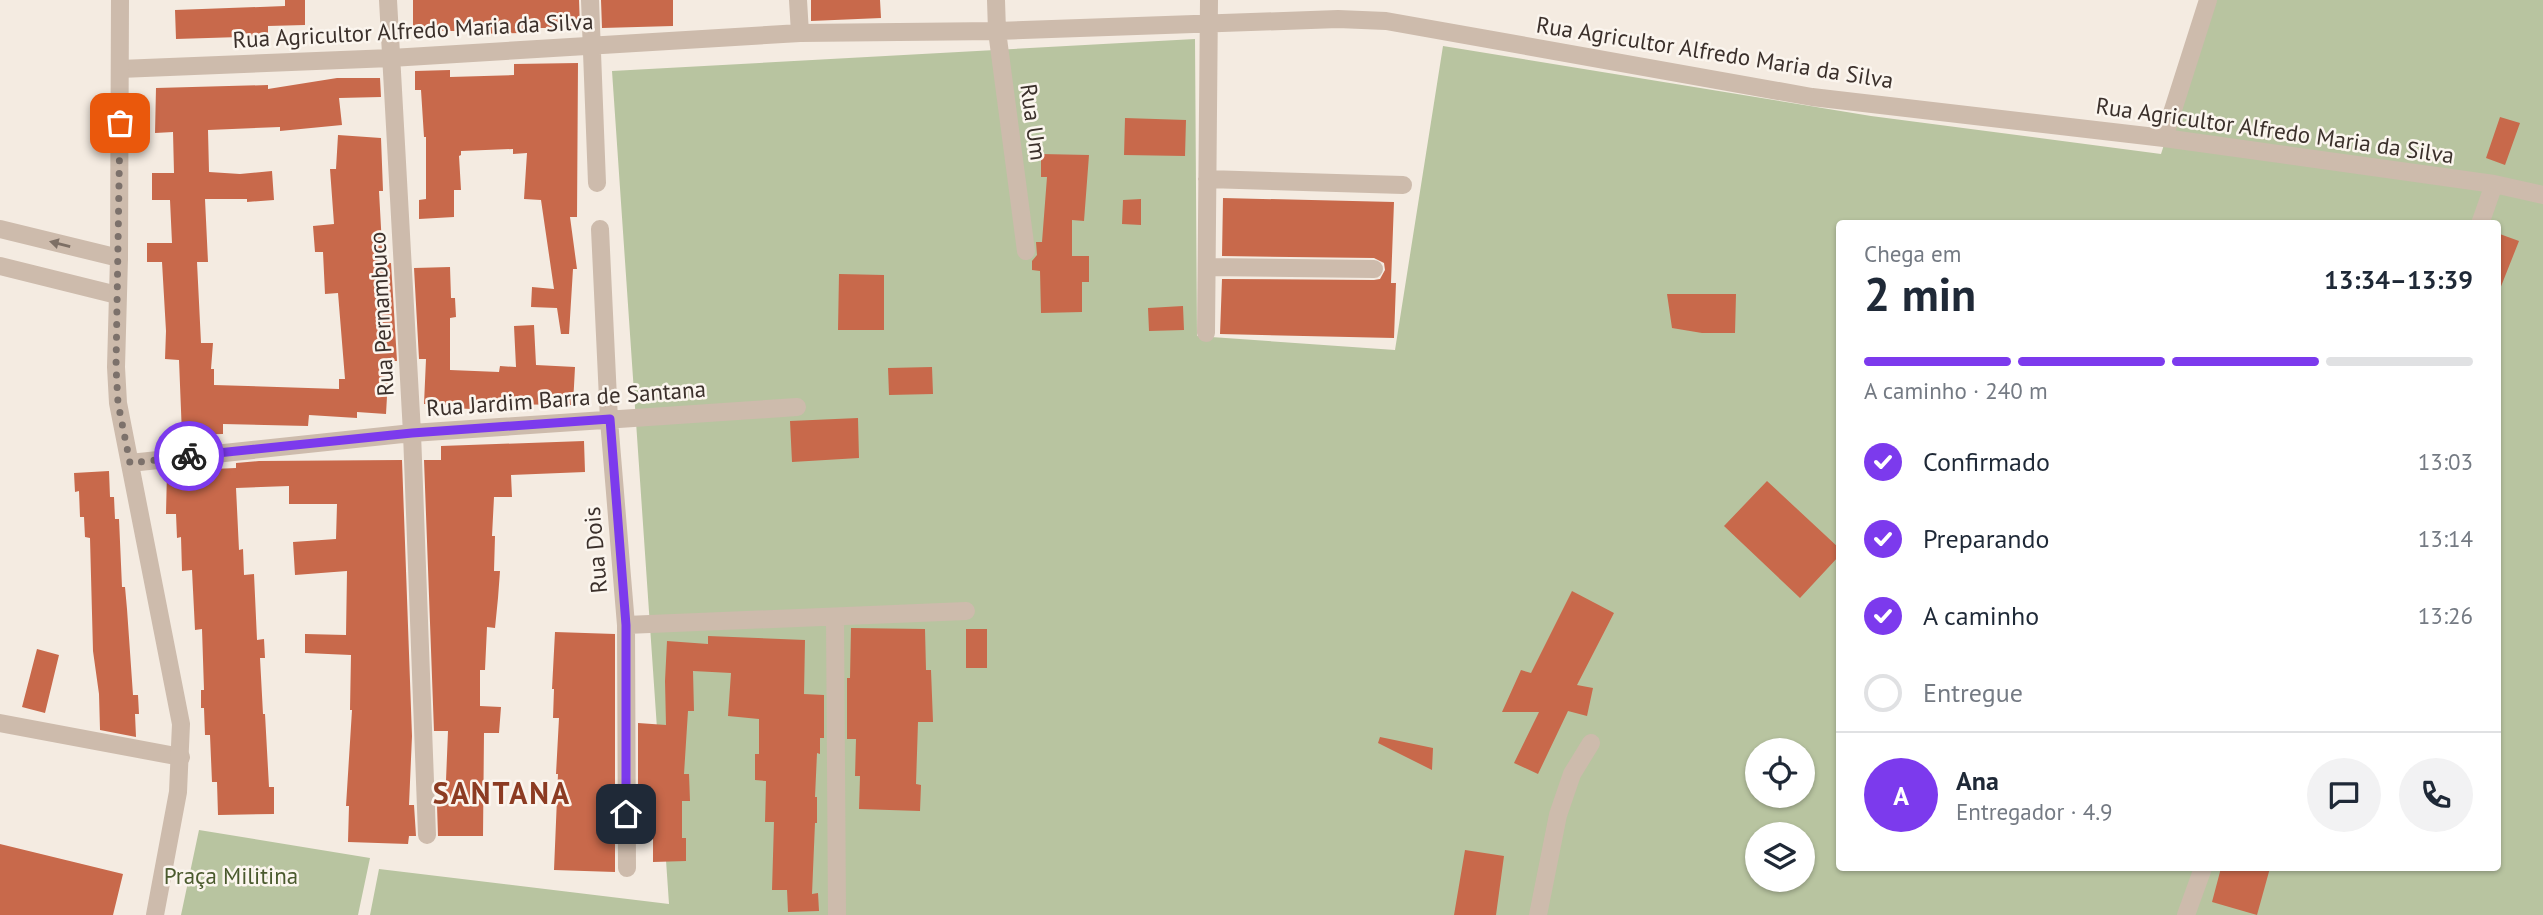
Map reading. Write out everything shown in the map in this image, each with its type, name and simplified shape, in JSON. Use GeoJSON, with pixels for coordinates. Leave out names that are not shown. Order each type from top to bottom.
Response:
{"type":"FeatureCollection","features":[{"type":"Feature","properties":{"kind":"street"},"geometry":{"type":"LineString","coordinates":[[120,0],[116,367],[118,403],[180,724],[181,757],[173,823],[155,915]]}},
{"type":"Feature","properties":{"kind":"street","name":"Rua Pernambuco"},"geometry":{"type":"LineString","coordinates":[[388,0],[412,433],[426,835]]}},
{"type":"Feature","properties":{"kind":"street"},"geometry":{"type":"LineString","coordinates":[[590,0],[597,183]]}},
{"type":"Feature","properties":{"kind":"street"},"geometry":{"type":"LineString","coordinates":[[798,0],[800,33]]}},
{"type":"Feature","properties":{"kind":"street","name":"Rua Um"},"geometry":{"type":"LineString","coordinates":[[996,0],[997,31],[1026,251]]}},
{"type":"Feature","properties":{"kind":"street"},"geometry":{"type":"LineString","coordinates":[[1206,333],[1209,0]]}},
{"type":"Feature","properties":{"kind":"street"},"geometry":{"type":"LineString","coordinates":[[2164,138],[2208,0]]}},
{"type":"Feature","properties":{"kind":"street","name":"Rua Agricultor Alfredo Maria da Silva"},"geometry":{"type":"LineString","coordinates":[[120,69],[391,58],[800,33],[997,31],[1338,19],[1386,21],[1812,97],[2164,138],[2494,184],[2543,195]]}},
{"type":"Feature","properties":{"kind":"street"},"geometry":{"type":"LineString","coordinates":[[1207,179],[1403,185]]}},
{"type":"Feature","properties":{"kind":"street"},"geometry":{"type":"LineString","coordinates":[[2481,220],[2494,184]]}},
{"type":"Feature","properties":{"kind":"street"},"geometry":{"type":"LineString","coordinates":[[0,229],[119,258]]}},
{"type":"Feature","properties":{"kind":"street","name":"Rua Dois"},"geometry":{"type":"LineString","coordinates":[[600,229],[610,419],[626,625],[627,868]]}},
{"type":"Feature","properties":{"kind":"street"},"geometry":{"type":"LineString","coordinates":[[0,266],[117,295]]}},
{"type":"Feature","properties":{"kind":"street"},"geometry":{"type":"LineString","coordinates":[[1208,267],[1374,269]]}},
{"type":"Feature","properties":{"kind":"street","name":"Rua Jardim Barra de Santana"},"geometry":{"type":"LineString","coordinates":[[130,463],[412,433],[797,407]]}},
{"type":"Feature","properties":{"kind":"street"},"geometry":{"type":"LineString","coordinates":[[626,625],[966,611]]}},
{"type":"Feature","properties":{"kind":"street"},"geometry":{"type":"LineString","coordinates":[[835,617],[838,915]]}},
{"type":"Feature","properties":{"kind":"street"},"geometry":{"type":"LineString","coordinates":[[0,723],[181,757]]}},
{"type":"Feature","properties":{"kind":"street"},"geometry":{"type":"LineString","coordinates":[[1538,915],[1558,815],[1572,774],[1591,743]]}},
{"type":"Feature","properties":{"kind":"street"},"geometry":{"type":"LineString","coordinates":[[2186,915],[2202,871]]}},
{"type":"Feature","properties":{"kind":"green space"},"geometry":{"type":"Polygon","coordinates":[[[2211,0],[2543,0],[2543,915],[370,915],[379,869],[669,904],[612,71],[1195,39],[1197,336],[1395,350],[1443,46],[1871,116],[2161,154],[2211,0]]]}},
{"type":"Feature","properties":{"kind":"green space","name":"Praça Militina"},"geometry":{"type":"Polygon","coordinates":[[[199,830],[370,858],[358,915],[181,915],[199,830]]]}},
{"type":"Feature","properties":{"kind":"building"},"geometry":{"type":"Polygon","coordinates":[[[285,0],[305,0],[305,25],[268,26],[268,36],[176,39],[175,10],[285,6],[285,0]]]}},
{"type":"Feature","properties":{"kind":"building"},"geometry":{"type":"Polygon","coordinates":[[[413,0],[579,0],[580,28],[524,28],[524,33],[471,34],[471,31],[442,31],[442,28],[413,29],[413,0]]]}},
{"type":"Feature","properties":{"kind":"building"},"geometry":{"type":"Polygon","coordinates":[[[601,0],[673,0],[673,26],[602,28],[601,0]]]}},
{"type":"Feature","properties":{"kind":"building"},"geometry":{"type":"Polygon","coordinates":[[[811,0],[880,0],[881,18],[811,21],[811,0]]]}},
{"type":"Feature","properties":{"kind":"building"},"geometry":{"type":"Polygon","coordinates":[[[578,63],[577,217],[570,217],[577,269],[573,269],[569,334],[561,334],[557,308],[531,307],[532,287],[554,289],[541,200],[524,199],[527,153],[513,154],[513,149],[461,151],[461,190],[454,190],[454,217],[419,219],[419,200],[426,199],[426,137],[421,90],[415,90],[415,71],[450,70],[450,77],[514,75],[514,64],[578,63]]]}},
{"type":"Feature","properties":{"kind":"building"},"geometry":{"type":"Polygon","coordinates":[[[337,78],[380,78],[381,97],[339,98],[342,125],[280,131],[280,127],[208,130],[209,172],[240,174],[272,171],[274,200],[247,202],[247,199],[205,199],[208,262],[197,262],[201,343],[213,343],[211,369],[214,369],[214,385],[339,389],[339,379],[345,379],[338,293],[325,294],[323,252],[315,252],[313,226],[334,224],[330,169],[336,169],[338,135],[381,138],[383,191],[379,191],[383,264],[391,263],[397,361],[389,361],[386,414],[357,412],[357,418],[309,415],[308,426],[223,424],[223,434],[182,435],[179,360],[165,359],[162,262],[147,262],[147,243],[172,243],[170,200],[152,200],[152,173],[174,173],[173,132],[155,133],[156,88],[268,85],[268,89],[337,78]]]}},
{"type":"Feature","properties":{"kind":"building"},"geometry":{"type":"Polygon","coordinates":[[[2500,117],[2520,123],[2505,165],[2486,158],[2500,117]]]}},
{"type":"Feature","properties":{"kind":"building"},"geometry":{"type":"Polygon","coordinates":[[[1125,118],[1186,120],[1185,156],[1124,155],[1125,118]]]}},
{"type":"Feature","properties":{"kind":"building"},"geometry":{"type":"Polygon","coordinates":[[[1041,154],[1089,155],[1084,221],[1072,220],[1072,256],[1089,256],[1089,282],[1082,282],[1082,312],[1041,313],[1040,271],[1032,270],[1032,261],[1037,255],[1036,242],[1042,242],[1047,177],[1041,177],[1041,154]]]}},
{"type":"Feature","properties":{"kind":"building"},"geometry":{"type":"Polygon","coordinates":[[[1223,198],[1394,202],[1391,283],[1396,283],[1394,338],[1220,334],[1222,279],[1374,280],[1380,279],[1385,270],[1384,263],[1374,258],[1222,256],[1223,198]]]}},
{"type":"Feature","properties":{"kind":"building"},"geometry":{"type":"Polygon","coordinates":[[[1141,199],[1141,225],[1122,224],[1123,200],[1141,199]]]}},
{"type":"Feature","properties":{"kind":"building"},"geometry":{"type":"Polygon","coordinates":[[[2501,234],[2519,241],[2501,286],[2501,234]]]}},
{"type":"Feature","properties":{"kind":"building"},"geometry":{"type":"Polygon","coordinates":[[[450,267],[451,298],[455,298],[456,317],[450,318],[450,370],[499,372],[500,366],[516,367],[514,326],[534,325],[536,365],[575,367],[573,405],[492,404],[492,412],[424,404],[426,359],[419,359],[414,268],[450,267]]]}},
{"type":"Feature","properties":{"kind":"building"},"geometry":{"type":"Polygon","coordinates":[[[839,274],[884,275],[884,330],[838,330],[839,274]]]}},
{"type":"Feature","properties":{"kind":"building"},"geometry":{"type":"Polygon","coordinates":[[[1667,294],[1736,294],[1735,333],[1702,333],[1672,328],[1667,294]]]}},
{"type":"Feature","properties":{"kind":"building"},"geometry":{"type":"Polygon","coordinates":[[[1183,306],[1184,330],[1149,331],[1148,308],[1183,306]]]}},
{"type":"Feature","properties":{"kind":"building"},"geometry":{"type":"Polygon","coordinates":[[[932,367],[933,394],[889,395],[888,368],[932,367]]]}},
{"type":"Feature","properties":{"kind":"building"},"geometry":{"type":"Polygon","coordinates":[[[858,418],[859,458],[792,462],[790,421],[858,418]]]}},
{"type":"Feature","properties":{"kind":"building"},"geometry":{"type":"Polygon","coordinates":[[[584,441],[585,472],[511,475],[512,497],[494,497],[494,571],[500,571],[495,628],[487,627],[485,670],[480,670],[480,706],[501,707],[499,733],[484,733],[483,836],[438,836],[437,805],[445,805],[448,731],[434,731],[424,460],[441,460],[441,446],[584,441]]]}},
{"type":"Feature","properties":{"kind":"building"},"geometry":{"type":"Polygon","coordinates":[[[402,460],[412,736],[409,805],[414,805],[416,836],[409,836],[408,844],[348,842],[349,806],[346,806],[352,710],[351,655],[305,653],[305,634],[346,635],[347,571],[295,575],[293,542],[336,539],[337,504],[289,504],[289,486],[236,488],[239,550],[243,549],[244,575],[254,574],[257,640],[264,639],[265,658],[260,658],[263,714],[269,787],[274,787],[274,814],[218,815],[217,782],[212,782],[210,735],[205,735],[204,708],[201,708],[201,690],[204,690],[202,629],[195,630],[192,570],[182,571],[181,537],[177,538],[176,514],[166,514],[167,471],[236,468],[236,463],[259,461],[402,460]]]}},
{"type":"Feature","properties":{"kind":"building"},"geometry":{"type":"Polygon","coordinates":[[[109,471],[110,497],[114,497],[115,519],[119,519],[122,587],[125,587],[133,695],[138,695],[136,737],[100,730],[99,694],[93,651],[90,538],[85,537],[84,517],[80,517],[79,491],[75,492],[74,473],[109,471]]]}},
{"type":"Feature","properties":{"kind":"building"},"geometry":{"type":"Polygon","coordinates":[[[1767,481],[1836,545],[1836,559],[1800,598],[1724,526],[1767,481]]]}},
{"type":"Feature","properties":{"kind":"building"},"geometry":{"type":"Polygon","coordinates":[[[1572,591],[1614,613],[1577,685],[1593,688],[1587,716],[1568,711],[1538,774],[1514,763],[1539,712],[1502,712],[1521,670],[1531,673],[1572,591]]]}},
{"type":"Feature","properties":{"kind":"building"},"geometry":{"type":"Polygon","coordinates":[[[851,628],[925,629],[926,670],[931,670],[933,722],[918,722],[916,784],[921,785],[920,811],[859,809],[860,776],[855,776],[856,739],[847,739],[847,678],[850,678],[851,628]]]}},
{"type":"Feature","properties":{"kind":"building"},"geometry":{"type":"Polygon","coordinates":[[[966,629],[987,629],[987,668],[966,668],[966,629]]]}},
{"type":"Feature","properties":{"kind":"building"},"geometry":{"type":"Polygon","coordinates":[[[555,632],[615,634],[615,872],[554,870],[559,718],[553,718],[555,632]]]}},
{"type":"Feature","properties":{"kind":"building"},"geometry":{"type":"Polygon","coordinates":[[[708,636],[805,640],[804,694],[824,695],[824,738],[820,738],[820,754],[817,753],[817,823],[812,894],[818,893],[819,911],[788,912],[787,890],[772,890],[774,822],[765,822],[766,781],[755,780],[755,754],[759,754],[759,719],[728,716],[731,673],[693,671],[694,711],[688,711],[684,774],[689,774],[690,801],[682,801],[682,838],[686,838],[686,861],[653,862],[653,829],[638,829],[638,723],[666,725],[667,641],[708,644],[708,636]]]}},
{"type":"Feature","properties":{"kind":"building"},"geometry":{"type":"Polygon","coordinates":[[[37,649],[59,655],[45,713],[22,707],[37,649]]]}},
{"type":"Feature","properties":{"kind":"building"},"geometry":{"type":"Polygon","coordinates":[[[1380,737],[1433,748],[1432,770],[1378,743],[1380,737]]]}},
{"type":"Feature","properties":{"kind":"building"},"geometry":{"type":"Polygon","coordinates":[[[0,844],[123,874],[113,915],[0,915],[0,844]]]}},
{"type":"Feature","properties":{"kind":"building"},"geometry":{"type":"Polygon","coordinates":[[[1465,850],[1504,856],[1496,915],[1454,915],[1465,850]]]}},
{"type":"Feature","properties":{"kind":"building"},"geometry":{"type":"Polygon","coordinates":[[[2220,871],[2269,871],[2257,915],[2212,902],[2220,871]]]}},
{"type":"Feature","properties":{"kind":"way so far"},"geometry":{"type":"LineString","coordinates":[[120,123],[116,367],[122,429],[130,463],[189,456]]}},
{"type":"Feature","properties":{"kind":"district","name":"SANTANA"},"geometry":{"type":"Point","coordinates":[502,792]}},
{"type":"Feature","properties":{"kind":"route"},"geometry":{"type":"LineString","coordinates":[[189,456],[412,433],[610,419],[626,625],[626,814]]}}]}
